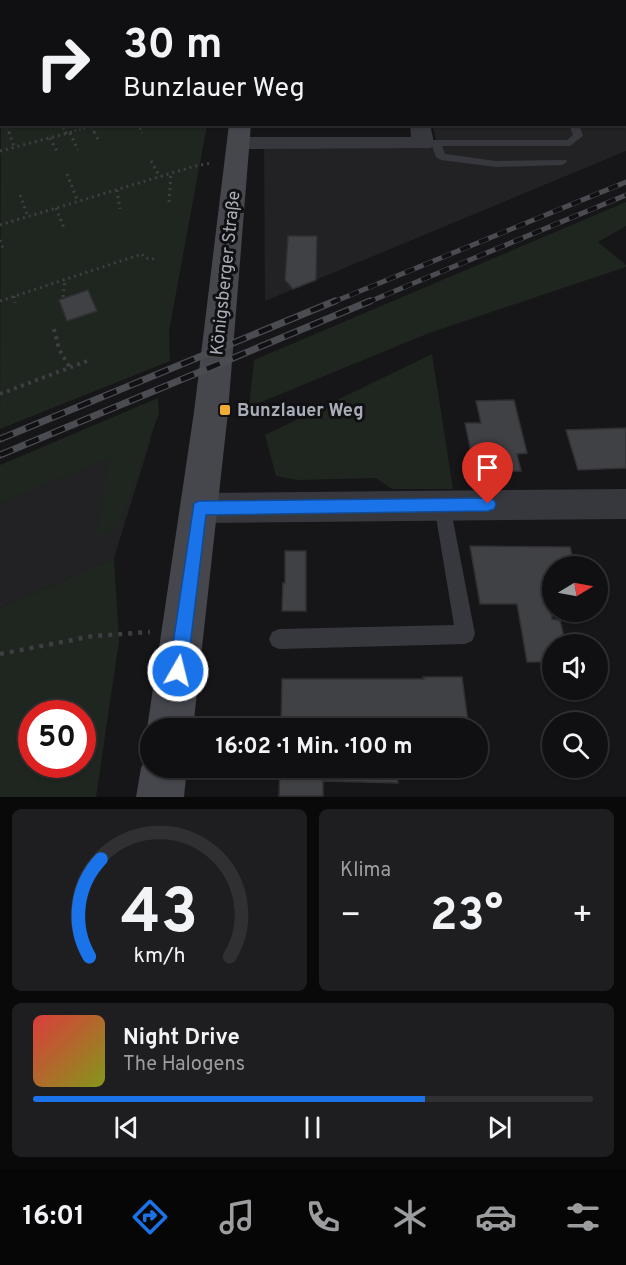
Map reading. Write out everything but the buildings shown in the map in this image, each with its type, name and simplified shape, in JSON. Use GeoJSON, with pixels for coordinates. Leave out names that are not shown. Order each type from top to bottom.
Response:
{"type":"FeatureCollection","features":[{"type":"Feature","properties":{"kind":"main road","name":"Königsberger Straße"},"geometry":{"type":"LineString","coordinates":[[172,718],[212,403],[238,142]]}},
{"type":"Feature","properties":{"kind":"main road"},"geometry":{"type":"LineString","coordinates":[[160,797],[163,778]]}},
{"type":"Feature","properties":{"kind":"street"},"geometry":{"type":"LineString","coordinates":[[238,142],[426,137]]}},
{"type":"Feature","properties":{"kind":"street"},"geometry":{"type":"LineString","coordinates":[[199,508],[626,504]]}},
{"type":"Feature","properties":{"kind":"lane"},"geometry":{"type":"LineString","coordinates":[[426,137],[570,143],[578,136],[575,126]]}},
{"type":"Feature","properties":{"kind":"lane"},"geometry":{"type":"LineString","coordinates":[[426,137],[441,157],[496,164],[562,162]]}},
{"type":"Feature","properties":{"kind":"lane"},"geometry":{"type":"LineString","coordinates":[[279,639],[465,634],[442,504]]}},
{"type":"Feature","properties":{"kind":"path"},"geometry":{"type":"LineString","coordinates":[[63,126],[78,150]]}},
{"type":"Feature","properties":{"kind":"path"},"geometry":{"type":"LineString","coordinates":[[0,151],[94,126]]}},
{"type":"Feature","properties":{"kind":"path"},"geometry":{"type":"LineString","coordinates":[[139,126],[142,133]]}},
{"type":"Feature","properties":{"kind":"path"},"geometry":{"type":"LineString","coordinates":[[7,127],[14,147]]}},
{"type":"Feature","properties":{"kind":"path"},"geometry":{"type":"LineString","coordinates":[[91,127],[99,141]]}},
{"type":"Feature","properties":{"kind":"path"},"geometry":{"type":"LineString","coordinates":[[50,138],[58,153]]}},
{"type":"Feature","properties":{"kind":"path"},"geometry":{"type":"LineString","coordinates":[[0,225],[195,166],[238,142]]}},
{"type":"Feature","properties":{"kind":"path"},"geometry":{"type":"LineString","coordinates":[[151,161],[159,177]]}},
{"type":"Feature","properties":{"kind":"path"},"geometry":{"type":"LineString","coordinates":[[169,202],[171,173]]}},
{"type":"Feature","properties":{"kind":"path"},"geometry":{"type":"LineString","coordinates":[[67,174],[78,202]]}},
{"type":"Feature","properties":{"kind":"path"},"geometry":{"type":"LineString","coordinates":[[117,190],[120,209]]}},
{"type":"Feature","properties":{"kind":"path"},"geometry":{"type":"LineString","coordinates":[[20,195],[28,217]]}},
{"type":"Feature","properties":{"kind":"path"},"geometry":{"type":"LineString","coordinates":[[56,208],[64,228]]}},
{"type":"Feature","properties":{"kind":"path"},"geometry":{"type":"LineString","coordinates":[[0,240],[4,251]]}},
{"type":"Feature","properties":{"kind":"path"},"geometry":{"type":"LineString","coordinates":[[0,301],[142,254],[145,258],[154,259]]}},
{"type":"Feature","properties":{"kind":"path"},"geometry":{"type":"LineString","coordinates":[[63,297],[65,279]]}},
{"type":"Feature","properties":{"kind":"path"},"geometry":{"type":"LineString","coordinates":[[14,296],[15,303]]}},
{"type":"Feature","properties":{"kind":"path"},"geometry":{"type":"LineString","coordinates":[[54,329],[54,338],[62,358],[70,368]]}},
{"type":"Feature","properties":{"kind":"path"},"geometry":{"type":"LineString","coordinates":[[0,394],[87,361]]}},
{"type":"Feature","properties":{"kind":"path"},"geometry":{"type":"LineString","coordinates":[[0,654],[73,638],[118,632],[184,632]]}},
{"type":"Feature","properties":{"kind":"shaded area"},"geometry":{"type":"Polygon","coordinates":[[[1,126],[207,126],[169,331],[170,361],[0,429],[1,126]]]}},
{"type":"Feature","properties":{"kind":"shaded area"},"geometry":{"type":"Polygon","coordinates":[[[433,126],[626,126],[626,151],[265,301],[264,141],[436,143],[433,126]]]}},
{"type":"Feature","properties":{"kind":"shaded area"},"geometry":{"type":"Polygon","coordinates":[[[626,202],[626,226],[598,242],[626,267],[429,333],[249,407],[254,360],[626,202]]]}},
{"type":"Feature","properties":{"kind":"shaded area"},"geometry":{"type":"Polygon","coordinates":[[[432,354],[453,489],[392,489],[376,478],[297,480],[276,476],[265,435],[432,354]]]}},
{"type":"Feature","properties":{"kind":"shaded area"},"geometry":{"type":"Polygon","coordinates":[[[158,398],[159,413],[119,527],[96,536],[110,457],[0,504],[0,465],[158,398]]]}},
{"type":"Feature","properties":{"kind":"shaded area"},"geometry":{"type":"Polygon","coordinates":[[[151,438],[114,558],[0,608],[0,504],[151,438]]]}},
{"type":"Feature","properties":{"kind":"shaded area"},"geometry":{"type":"Polygon","coordinates":[[[114,558],[119,641],[96,797],[0,797],[0,608],[114,558]]]}},
{"type":"Feature","properties":{"kind":"railway"},"geometry":{"type":"LineString","coordinates":[[331,303],[626,182]]}},
{"type":"Feature","properties":{"kind":"railway"},"geometry":{"type":"LineString","coordinates":[[366,303],[626,195]]}},
{"type":"Feature","properties":{"kind":"railway"},"geometry":{"type":"LineString","coordinates":[[0,439],[335,301]]}},
{"type":"Feature","properties":{"kind":"railway"},"geometry":{"type":"LineString","coordinates":[[0,455],[370,301]]}},
{"type":"Feature","properties":{"kind":"place","name":"Bunzlauer Weg"},"geometry":{"type":"Point","coordinates":[225,410]}},
{"type":"Feature","properties":{"kind":"route"},"geometry":{"type":"LineString","coordinates":[[178,671],[199,508],[488,504]]}}]}
